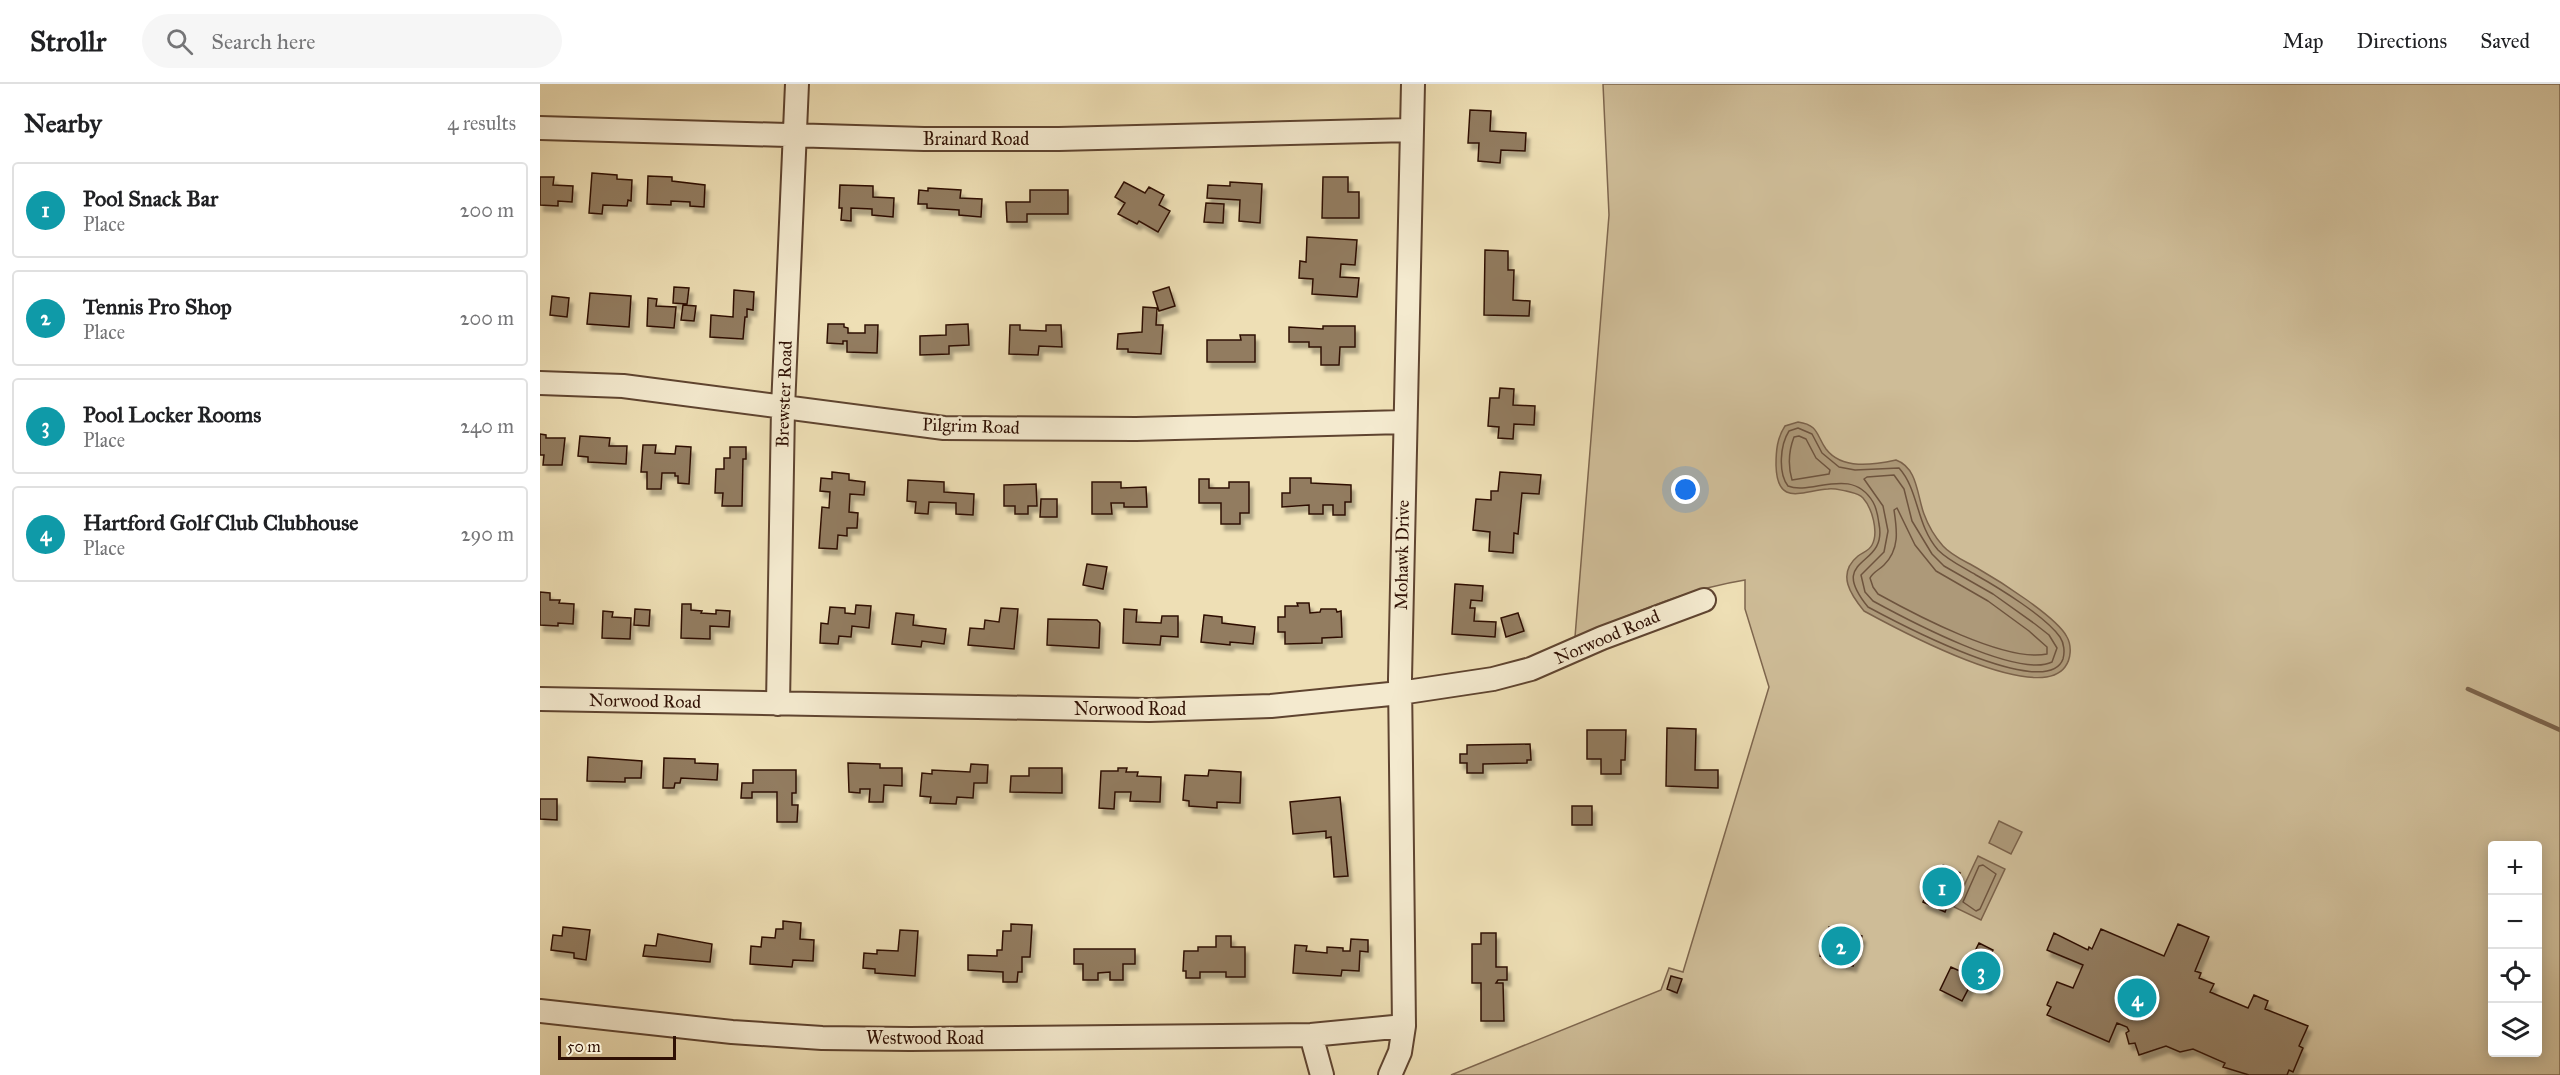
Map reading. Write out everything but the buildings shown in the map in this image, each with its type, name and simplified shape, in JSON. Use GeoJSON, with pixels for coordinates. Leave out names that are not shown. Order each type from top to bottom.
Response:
{"type":"FeatureCollection","features":[{"type":"Feature","properties":{"kind":"street","name":"Brewster Road"},"geometry":{"type":"LineString","coordinates":[[778,704],[783,408],[797,84]]}},
{"type":"Feature","properties":{"kind":"street","name":"Mohawk Drive"},"geometry":{"type":"LineString","coordinates":[[1390,1075],[1400,1052],[1404,1026],[1400,693],[1413,84]]}},
{"type":"Feature","properties":{"kind":"street","name":"Brainard Road"},"geometry":{"type":"LineString","coordinates":[[540,128],[795,136],[1059,139],[1412,130]]}},
{"type":"Feature","properties":{"kind":"street","name":"Pilgrim Road"},"geometry":{"type":"LineString","coordinates":[[540,383],[623,386],[944,428],[1136,429],[1404,422]]}},
{"type":"Feature","properties":{"kind":"street","name":"Norwood Road"},"geometry":{"type":"LineString","coordinates":[[540,699],[1149,710],[1271,706],[1466,685],[1509,675],[1551,661],[1652,618],[1704,600]]}},
{"type":"Feature","properties":{"kind":"street","name":"Westwood Road"},"geometry":{"type":"LineString","coordinates":[[540,1011],[732,1032],[822,1038],[1311,1035],[1404,1026]]}},
{"type":"Feature","properties":{"kind":"street"},"geometry":{"type":"LineString","coordinates":[[1311,1035],[1322,1075]]}},
{"type":"Feature","properties":{"kind":"shaded area"},"geometry":{"type":"Polygon","coordinates":[[[1603,84],[2560,84],[2560,1075],[1451,1075],[1661,990],[1669,968],[1683,972],[1769,687],[1745,609],[1745,580],[1679,596],[1575,637],[1609,215],[1603,84]]]}},
{"type":"Feature","properties":{"kind":"water"},"geometry":{"type":"Polygon","coordinates":[[[1798,422],[1813,428],[1826,449],[1840,460],[1868,464],[1896,460],[1909,469],[1916,483],[1928,522],[1943,546],[2052,619],[2069,641],[2070,656],[2065,667],[2050,676],[2026,677],[1998,671],[1935,647],[1864,611],[1854,598],[1847,577],[1851,563],[1869,549],[1874,540],[1875,527],[1872,514],[1863,498],[1855,493],[1832,489],[1792,494],[1781,487],[1777,478],[1776,465],[1779,440],[1785,426],[1798,422]]]}},
{"type":"Feature","properties":{"kind":"water"},"geometry":{"type":"Polygon","coordinates":[[[1999,821],[2022,832],[2011,854],[1989,843],[1999,821]]]}},
{"type":"Feature","properties":{"kind":"water"},"geometry":{"type":"Polygon","coordinates":[[[1978,856],[2005,869],[1981,920],[1954,907],[1978,856]]]}},
{"type":"Feature","properties":{"kind":"waterway"},"geometry":{"type":"LineString","coordinates":[[2468,689],[2560,730]]}},
{"type":"Feature","properties":{"kind":"place","name":"Pool Snack Bar"},"geometry":{"type":"Point","coordinates":[1942,887]}},
{"type":"Feature","properties":{"kind":"place","name":"Tennis Pro Shop"},"geometry":{"type":"Point","coordinates":[1841,946]}},
{"type":"Feature","properties":{"kind":"place","name":"Pool Locker Rooms"},"geometry":{"type":"Point","coordinates":[1981,971]}},
{"type":"Feature","properties":{"kind":"place","name":"Hartford Golf Club Clubhouse"},"geometry":{"type":"Point","coordinates":[2137,998]}}]}
